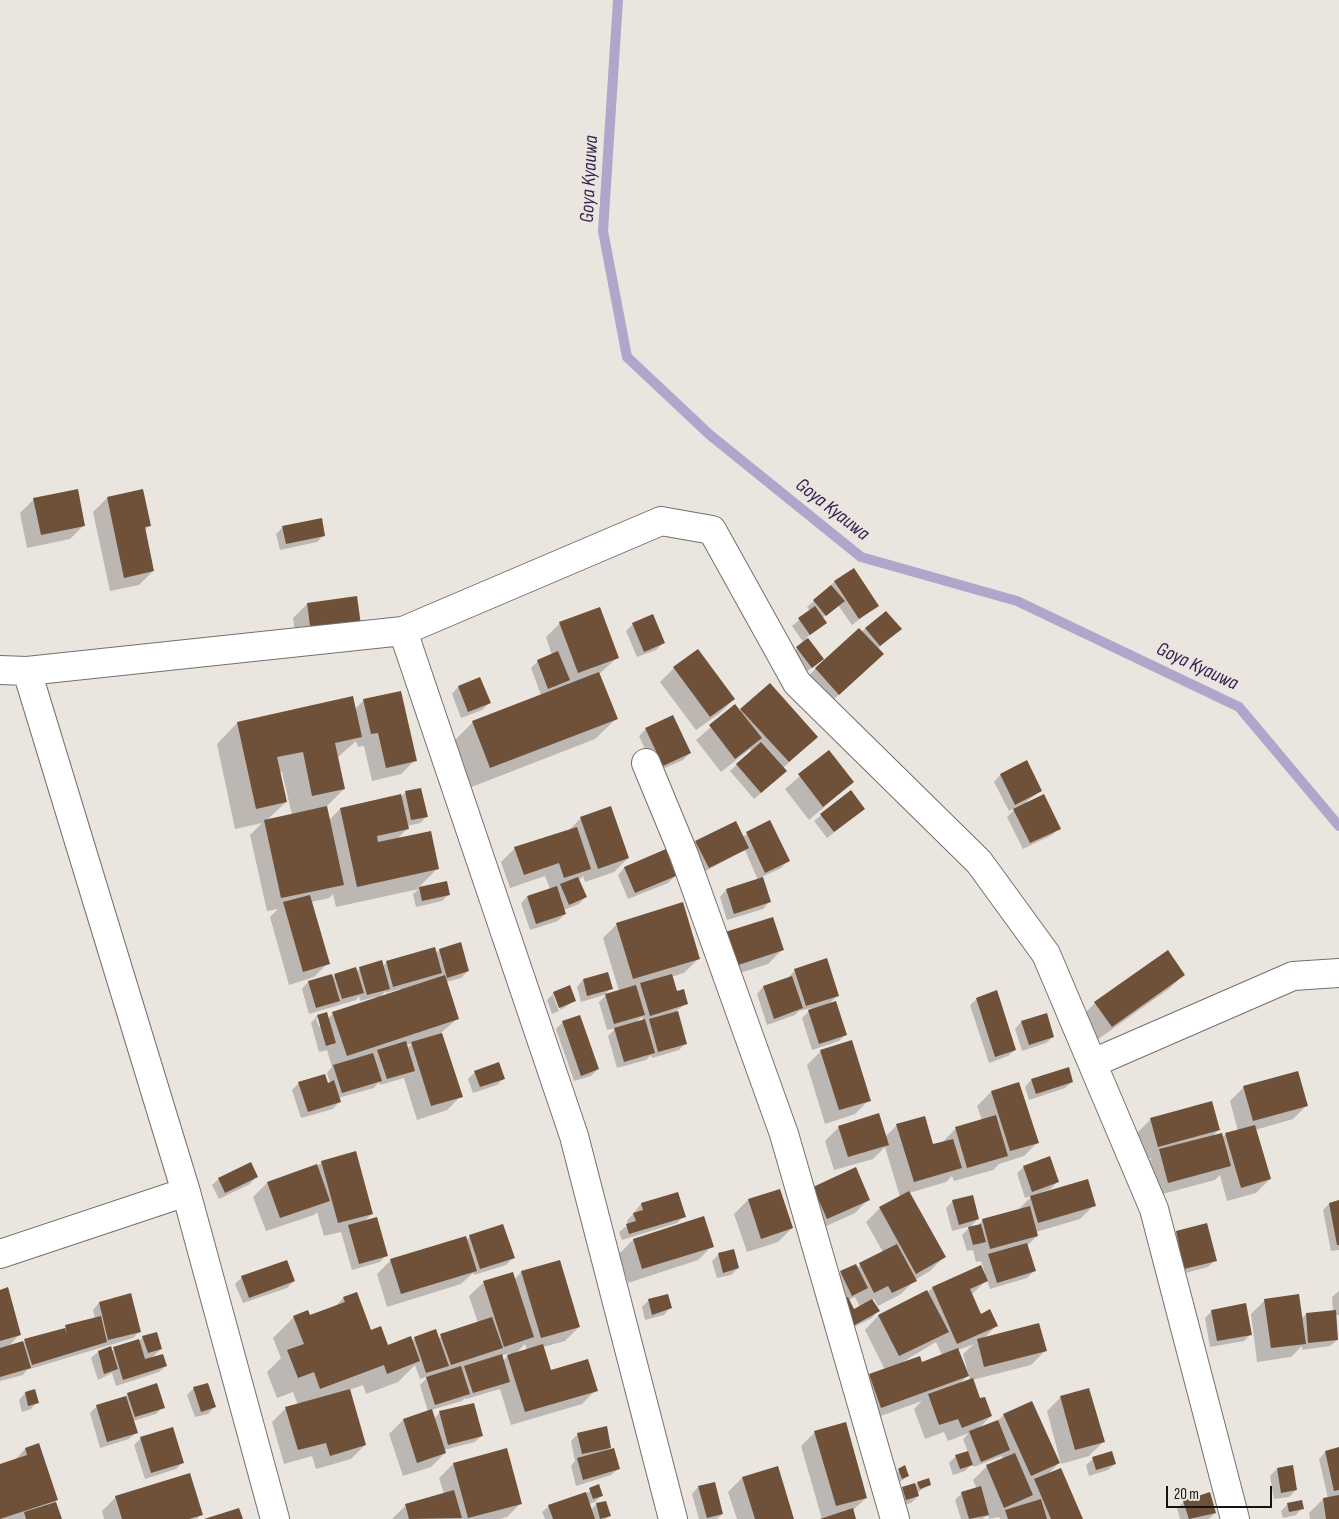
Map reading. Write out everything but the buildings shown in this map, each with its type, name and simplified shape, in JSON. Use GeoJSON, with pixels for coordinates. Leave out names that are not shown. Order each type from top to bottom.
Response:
{"type":"FeatureCollection","features":[{"type":"Feature","properties":{"kind":"street"},"geometry":{"type":"LineString","coordinates":[[0,670],[27,671],[403,631],[661,522],[712,530],[797,683],[979,862],[1046,954],[1154,1209],[1235,1519]]}},
{"type":"Feature","properties":{"kind":"street"},"geometry":{"type":"LineString","coordinates":[[403,631],[574,1136],[673,1519]]}},
{"type":"Feature","properties":{"kind":"street"},"geometry":{"type":"LineString","coordinates":[[27,671],[186,1192],[275,1519]]}},
{"type":"Feature","properties":{"kind":"street"},"geometry":{"type":"LineString","coordinates":[[646,763],[684,855],[784,1134],[895,1519]]}},
{"type":"Feature","properties":{"kind":"street"},"geometry":{"type":"LineString","coordinates":[[1093,1063],[1294,976],[1339,973]]}},
{"type":"Feature","properties":{"kind":"street"},"geometry":{"type":"LineString","coordinates":[[0,1254],[186,1192]]}},
{"type":"Feature","properties":{"kind":"waterway","name":"Goya Kyauwa"},"geometry":{"type":"LineString","coordinates":[[618,0],[603,231],[627,357],[710,435],[861,557],[1017,601],[1239,707],[1339,826]]}}]}
